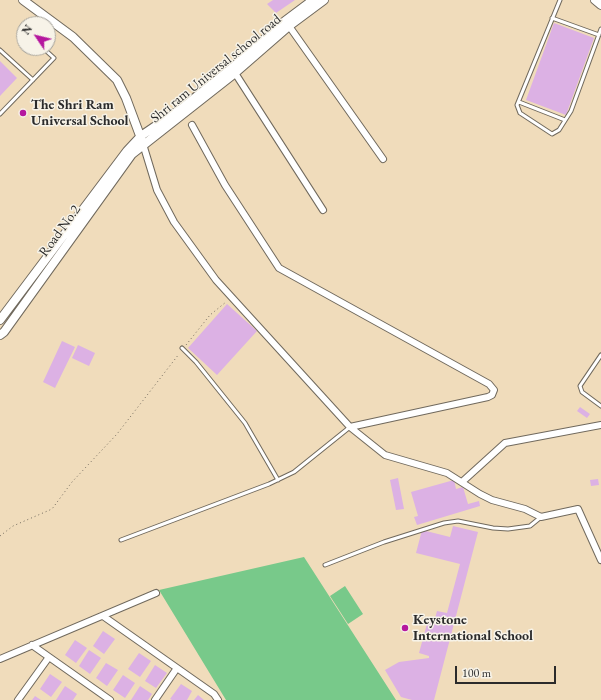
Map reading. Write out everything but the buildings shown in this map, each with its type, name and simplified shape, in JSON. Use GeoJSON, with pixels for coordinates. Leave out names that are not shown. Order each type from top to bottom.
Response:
{"type":"FeatureCollection","features":[{"type":"Feature","properties":{"kind":"street"},"geometry":{"type":"LineString","coordinates":[[23,0],[73,37],[117,80],[126,98],[142,140],[157,190],[174,222],[216,280],[350,427],[385,455],[448,473],[486,497],[525,509],[541,517],[578,509],[601,560]]}},
{"type":"Feature","properties":{"kind":"street","name":"Shri ram Universal school road"},"geometry":{"type":"LineString","coordinates":[[142,140],[235,73],[289,26],[324,0]]}},
{"type":"Feature","properties":{"kind":"street"},"geometry":{"type":"LineString","coordinates":[[595,0],[601,4]]}},
{"type":"Feature","properties":{"kind":"street","name":"Shri ram Universal school road"},"geometry":{"type":"LineString","coordinates":[[142,140],[307,2]]}},
{"type":"Feature","properties":{"kind":"street"},"geometry":{"type":"LineString","coordinates":[[289,26],[383,159]]}},
{"type":"Feature","properties":{"kind":"street"},"geometry":{"type":"LineString","coordinates":[[235,73],[323,210]]}},
{"type":"Feature","properties":{"kind":"street"},"geometry":{"type":"LineString","coordinates":[[192,125],[226,185],[279,268],[489,384],[494,390],[492,395],[488,397],[350,427]]}},
{"type":"Feature","properties":{"kind":"street"},"geometry":{"type":"LineString","coordinates":[[0,320],[127,151],[142,140]]}},
{"type":"Feature","properties":{"kind":"street","name":"Road No.2"},"geometry":{"type":"LineString","coordinates":[[0,335],[9,325],[142,140]]}},
{"type":"Feature","properties":{"kind":"street"},"geometry":{"type":"LineString","coordinates":[[462,482],[505,443],[601,425]]}},
{"type":"Feature","properties":{"kind":"street"},"geometry":{"type":"LineString","coordinates":[[0,659],[156,594]]}},
{"type":"Feature","properties":{"kind":"street"},"geometry":{"type":"LineString","coordinates":[[104,616],[214,694],[218,700]]}},
{"type":"Feature","properties":{"kind":"street"},"geometry":{"type":"LineString","coordinates":[[32,645],[110,700]]}},
{"type":"Feature","properties":{"kind":"street"},"geometry":{"type":"LineString","coordinates":[[18,700],[49,657]]}},
{"type":"Feature","properties":{"kind":"street"},"geometry":{"type":"LineString","coordinates":[[155,700],[177,668]]}},
{"type":"Feature","properties":{"kind":"lane"},"geometry":{"type":"LineString","coordinates":[[560,0],[517,109],[520,113],[552,134],[559,130],[571,111],[601,29]]}},
{"type":"Feature","properties":{"kind":"lane"},"geometry":{"type":"LineString","coordinates":[[552,18],[599,35]]}},
{"type":"Feature","properties":{"kind":"lane"},"geometry":{"type":"LineString","coordinates":[[0,50],[32,80]]}},
{"type":"Feature","properties":{"kind":"lane"},"geometry":{"type":"LineString","coordinates":[[0,114],[54,58],[52,56]]}},
{"type":"Feature","properties":{"kind":"lane"},"geometry":{"type":"LineString","coordinates":[[519,102],[565,120]]}},
{"type":"Feature","properties":{"kind":"lane"},"geometry":{"type":"LineString","coordinates":[[182,348],[196,362],[245,423],[278,480]]}},
{"type":"Feature","properties":{"kind":"lane"},"geometry":{"type":"LineString","coordinates":[[601,355],[580,386],[582,392],[601,406]]}},
{"type":"Feature","properties":{"kind":"lane"},"geometry":{"type":"LineString","coordinates":[[121,540],[278,480],[294,472],[350,427]]}},
{"type":"Feature","properties":{"kind":"lane"},"geometry":{"type":"LineString","coordinates":[[325,565],[403,536],[444,523],[458,521],[493,528],[508,529],[530,526],[541,517]]}},
{"type":"Feature","properties":{"kind":"path"},"geometry":{"type":"LineString","coordinates":[[0,536],[13,526],[44,513],[57,504],[72,482],[117,434],[174,363],[182,348],[210,315],[231,297]]}},
{"type":"Feature","properties":{"kind":"green space"},"geometry":{"type":"Polygon","coordinates":[[[304,557],[396,700],[226,700],[159,590],[304,557]]]}},
{"type":"Feature","properties":{"kind":"green space"},"geometry":{"type":"Polygon","coordinates":[[[345,586],[363,614],[348,624],[330,596],[345,586]]]}},
{"type":"Feature","properties":{"kind":"place","name":"The Shri Ram Universal School"},"geometry":{"type":"Point","coordinates":[23,113]}},
{"type":"Feature","properties":{"kind":"place","name":"Keystone International School"},"geometry":{"type":"Point","coordinates":[405,628]}}]}
